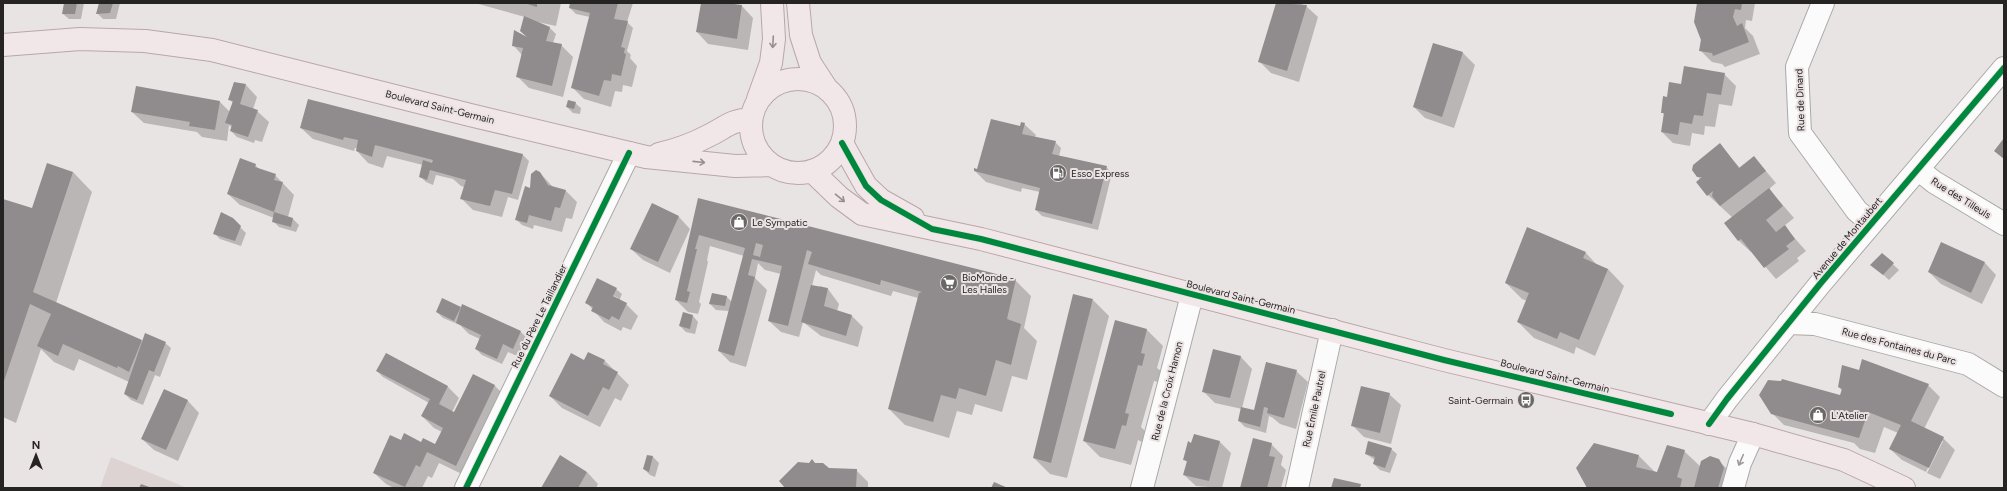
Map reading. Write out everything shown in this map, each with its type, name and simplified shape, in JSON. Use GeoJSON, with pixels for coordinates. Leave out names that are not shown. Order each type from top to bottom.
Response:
{"type":"FeatureCollection","features":[{"type":"Feature","properties":{"kind":"main road"},"geometry":{"type":"LineString","coordinates":[[772,3],[774,39],[771,63],[754,111],[752,137],[759,153],[771,165],[791,173],[812,171],[830,161],[842,143],[845,129],[843,114],[837,100],[827,89],[810,62],[801,35],[798,3]]}},
{"type":"Feature","properties":{"kind":"main road","name":"Boulevard Saint-Germain"},"geometry":{"type":"LineString","coordinates":[[3,46],[80,39],[145,41],[212,50],[470,115],[638,155],[735,166],[771,165]]}},
{"type":"Feature","properties":{"kind":"main road"},"geometry":{"type":"LineString","coordinates":[[754,111],[767,90],[781,82],[797,79],[813,81],[827,89]]}},
{"type":"Feature","properties":{"kind":"main road","name":"Boulevard Saint-Germain"},"geometry":{"type":"LineString","coordinates":[[638,155],[676,150],[709,136],[754,111]]}},
{"type":"Feature","properties":{"kind":"main road","name":"Boulevard Saint-Germain"},"geometry":{"type":"LineString","coordinates":[[842,143],[855,170],[866,186],[881,200],[932,228]]}},
{"type":"Feature","properties":{"kind":"main road","name":"Boulevard Saint-Germain"},"geometry":{"type":"LineString","coordinates":[[812,171],[839,197],[862,214],[981,239],[1332,330],[1753,434],[1844,460],[1904,488]]}},
{"type":"Feature","properties":{"kind":"street","name":"Rue de Dinard"},"geometry":{"type":"LineString","coordinates":[[1823,3],[1797,67],[1800,133],[1857,211],[1872,223]]}},
{"type":"Feature","properties":{"kind":"street","name":"Avenue de Montaubert"},"geometry":{"type":"LineString","coordinates":[[1709,424],[1788,324],[2004,68]]}},
{"type":"Feature","properties":{"kind":"street","name":"Rue du Père Le Taillandier"},"geometry":{"type":"LineString","coordinates":[[466,488],[638,155]]}},
{"type":"Feature","properties":{"kind":"street","name":"Rue des Tilleuls"},"geometry":{"type":"LineString","coordinates":[[1919,170],[1934,182],[2004,224]]}},
{"type":"Feature","properties":{"kind":"street","name":"Rue de la Croix Hamon"},"geometry":{"type":"LineString","coordinates":[[1142,488],[1192,294]]}},
{"type":"Feature","properties":{"kind":"street","name":"Rue des Fontaines du Parc"},"geometry":{"type":"LineString","coordinates":[[1788,324],[1815,324],[1968,364],[2004,386]]}},
{"type":"Feature","properties":{"kind":"street","name":"Rue Émile Pautrel"},"geometry":{"type":"LineString","coordinates":[[1297,488],[1332,330]]}},
{"type":"Feature","properties":{"kind":"street"},"geometry":{"type":"LineString","coordinates":[[1733,488],[1740,464],[1753,434]]}},
{"type":"Feature","properties":{"kind":"shaded area"},"geometry":{"type":"Polygon","coordinates":[[[111,457],[168,480],[187,488],[100,488],[111,457]]]}},
{"type":"Feature","properties":{"kind":"building"},"geometry":{"type":"Polygon","coordinates":[[[64,3],[77,3],[75,14],[62,14],[64,3]]]}},
{"type":"Feature","properties":{"kind":"building"},"geometry":{"type":"Polygon","coordinates":[[[99,3],[113,3],[110,13],[96,14],[99,3]]]}},
{"type":"Feature","properties":{"kind":"building"},"geometry":{"type":"Polygon","coordinates":[[[524,3],[537,3],[537,7],[524,3]]]}},
{"type":"Feature","properties":{"kind":"building"},"geometry":{"type":"Polygon","coordinates":[[[570,3],[618,3],[614,19],[628,21],[621,47],[625,48],[624,53],[626,54],[621,76],[612,74],[611,81],[604,80],[599,96],[571,88],[590,13],[569,8],[570,3]]]}},
{"type":"Feature","properties":{"kind":"building"},"geometry":{"type":"Polygon","coordinates":[[[701,3],[727,3],[742,5],[737,39],[696,32],[701,3]]]}},
{"type":"Feature","properties":{"kind":"building"},"geometry":{"type":"Polygon","coordinates":[[[1276,3],[1307,5],[1287,71],[1258,62],[1276,3]]]}},
{"type":"Feature","properties":{"kind":"building"},"geometry":{"type":"Polygon","coordinates":[[[1697,3],[1742,3],[1741,10],[1735,9],[1733,17],[1737,26],[1742,23],[1749,42],[1713,56],[1712,53],[1699,51],[1701,40],[1694,22],[1697,3]]]}},
{"type":"Feature","properties":{"kind":"building"},"geometry":{"type":"Polygon","coordinates":[[[524,16],[550,27],[546,41],[562,44],[552,86],[516,77],[523,48],[512,46],[514,30],[527,37],[520,31],[524,16]]]}},
{"type":"Feature","properties":{"kind":"building"},"geometry":{"type":"Polygon","coordinates":[[[1433,43],[1463,52],[1442,117],[1413,107],[1433,43]]]}},
{"type":"Feature","properties":{"kind":"building"},"geometry":{"type":"Polygon","coordinates":[[[1684,66],[1725,73],[1721,95],[1707,93],[1703,116],[1694,115],[1692,124],[1680,122],[1678,135],[1661,132],[1664,113],[1661,113],[1663,96],[1667,97],[1669,82],[1681,84],[1684,66]]]}},
{"type":"Feature","properties":{"kind":"building"},"geometry":{"type":"Polygon","coordinates":[[[234,82],[246,84],[240,104],[258,110],[248,137],[230,131],[232,125],[225,123],[233,101],[228,100],[234,82]]]}},
{"type":"Feature","properties":{"kind":"building"},"geometry":{"type":"Polygon","coordinates":[[[136,86],[220,101],[215,130],[189,126],[190,122],[131,112],[136,86]]]}},
{"type":"Feature","properties":{"kind":"building"},"geometry":{"type":"Polygon","coordinates":[[[308,99],[523,154],[512,194],[495,190],[490,206],[460,199],[466,180],[430,170],[427,180],[419,177],[423,160],[432,163],[433,160],[375,145],[372,157],[356,151],[358,140],[344,137],[343,140],[300,128],[308,99]]]}},
{"type":"Feature","properties":{"kind":"building"},"geometry":{"type":"Polygon","coordinates":[[[568,100],[576,102],[574,109],[566,107],[568,100]]]}},
{"type":"Feature","properties":{"kind":"building","name":"Esso Express"},"geometry":{"type":"Polygon","coordinates":[[[991,119],[1020,126],[1021,122],[1025,123],[1022,134],[1056,141],[1052,154],[1107,166],[1092,224],[1035,210],[1040,188],[974,171],[974,168],[977,169],[991,119]]]}},
{"type":"Feature","properties":{"kind":"building"},"geometry":{"type":"Polygon","coordinates":[[[2004,138],[2004,159],[1994,151],[2004,138]]]}},
{"type":"Feature","properties":{"kind":"building"},"geometry":{"type":"Polygon","coordinates":[[[1720,143],[1739,168],[1754,156],[1766,171],[1720,206],[1712,196],[1713,191],[1707,196],[1696,182],[1702,177],[1697,177],[1692,170],[1693,165],[1720,143]]]}},
{"type":"Feature","properties":{"kind":"building"},"geometry":{"type":"Polygon","coordinates":[[[240,158],[256,164],[255,167],[276,174],[274,180],[283,182],[274,212],[227,194],[240,158]]]}},
{"type":"Feature","properties":{"kind":"building"},"geometry":{"type":"Polygon","coordinates":[[[47,163],[73,172],[33,292],[142,340],[129,372],[118,366],[117,368],[63,344],[58,356],[37,346],[51,314],[30,304],[3,384],[3,199],[32,208],[47,163]]]}},
{"type":"Feature","properties":{"kind":"building"},"geometry":{"type":"Polygon","coordinates":[[[536,170],[540,172],[548,185],[566,190],[560,208],[555,207],[551,221],[529,215],[527,223],[515,220],[525,186],[530,188],[531,174],[536,170]]]}},
{"type":"Feature","properties":{"kind":"building"},"geometry":{"type":"Polygon","coordinates":[[[1769,188],[1783,206],[1766,220],[1776,232],[1785,225],[1795,239],[1786,246],[1789,249],[1764,268],[1741,239],[1738,241],[1724,223],[1769,188]]]}},
{"type":"Feature","properties":{"kind":"building"},"geometry":{"type":"Polygon","coordinates":[[[698,198],[1016,279],[1007,319],[1021,324],[1011,365],[996,360],[986,396],[959,388],[956,399],[941,395],[933,422],[888,409],[919,293],[922,292],[881,280],[880,285],[808,264],[812,252],[807,250],[788,326],[768,321],[782,266],[752,259],[748,275],[755,277],[734,356],[718,351],[745,248],[699,235],[687,291],[690,292],[687,303],[675,300],[698,198]],[[756,243],[753,255],[760,257],[763,245],[756,243]]]}},
{"type":"Feature","properties":{"kind":"building"},"geometry":{"type":"Polygon","coordinates":[[[652,203],[679,216],[658,262],[630,249],[652,203]]]}},
{"type":"Feature","properties":{"kind":"building"},"geometry":{"type":"Polygon","coordinates":[[[221,212],[233,218],[241,226],[235,241],[213,234],[221,212]]]}},
{"type":"Feature","properties":{"kind":"building"},"geometry":{"type":"Polygon","coordinates":[[[274,212],[293,218],[291,227],[272,222],[274,212]]]}},
{"type":"Feature","properties":{"kind":"building"},"geometry":{"type":"Polygon","coordinates":[[[1527,227],[1586,252],[1583,258],[1608,269],[1579,340],[1560,332],[1557,339],[1517,322],[1529,293],[1505,283],[1527,227]]]}},
{"type":"Feature","properties":{"kind":"building"},"geometry":{"type":"Polygon","coordinates":[[[1941,242],[1985,262],[1971,293],[1928,272],[1941,242]]]}},
{"type":"Feature","properties":{"kind":"building"},"geometry":{"type":"Polygon","coordinates":[[[1882,253],[1894,263],[1883,275],[1870,265],[1882,253]]]}},
{"type":"Feature","properties":{"kind":"building"},"geometry":{"type":"Polygon","coordinates":[[[597,278],[617,288],[613,296],[627,303],[619,320],[612,316],[609,320],[591,311],[593,307],[585,303],[597,278]]]}},
{"type":"Feature","properties":{"kind":"building"},"geometry":{"type":"Polygon","coordinates":[[[811,285],[828,288],[824,306],[852,315],[846,336],[801,322],[811,285]]]}},
{"type":"Feature","properties":{"kind":"building"},"geometry":{"type":"Polygon","coordinates":[[[712,293],[727,296],[725,306],[709,304],[712,293]]]}},
{"type":"Feature","properties":{"kind":"building"},"geometry":{"type":"Polygon","coordinates":[[[1073,294],[1093,299],[1051,463],[1033,458],[1073,294]]]}},
{"type":"Feature","properties":{"kind":"building"},"geometry":{"type":"Polygon","coordinates":[[[442,298],[461,307],[454,321],[436,312],[442,298]]]}},
{"type":"Feature","properties":{"kind":"building"},"geometry":{"type":"Polygon","coordinates":[[[462,304],[521,331],[513,349],[503,344],[497,359],[475,349],[481,335],[456,323],[462,304]]]}},
{"type":"Feature","properties":{"kind":"building"},"geometry":{"type":"Polygon","coordinates":[[[683,312],[693,315],[690,329],[679,326],[683,312]]]}},
{"type":"Feature","properties":{"kind":"building"},"geometry":{"type":"Polygon","coordinates":[[[1115,320],[1147,329],[1141,353],[1145,354],[1142,366],[1138,365],[1125,413],[1129,414],[1126,426],[1122,425],[1115,449],[1083,441],[1115,320]]]}},
{"type":"Feature","properties":{"kind":"building"},"geometry":{"type":"Polygon","coordinates":[[[145,333],[166,342],[154,372],[149,370],[137,400],[124,394],[145,333]]]}},
{"type":"Feature","properties":{"kind":"building"},"geometry":{"type":"Polygon","coordinates":[[[1213,349],[1241,356],[1230,398],[1202,392],[1213,349]]]}},
{"type":"Feature","properties":{"kind":"building"},"geometry":{"type":"Polygon","coordinates":[[[588,352],[605,360],[603,364],[618,372],[609,390],[603,387],[588,416],[549,396],[571,353],[584,360],[588,352]]]}},
{"type":"Feature","properties":{"kind":"building"},"geometry":{"type":"Polygon","coordinates":[[[386,353],[448,386],[439,404],[454,412],[473,374],[495,385],[456,466],[427,452],[420,467],[416,465],[405,487],[373,473],[390,435],[401,440],[404,433],[421,442],[423,438],[435,444],[443,428],[421,416],[430,399],[376,371],[386,353]]]}},
{"type":"Feature","properties":{"kind":"building"},"geometry":{"type":"Polygon","coordinates":[[[1862,359],[1929,384],[1911,421],[1944,437],[1929,468],[1889,449],[1901,425],[1868,412],[1859,438],[1771,414],[1759,395],[1768,380],[1781,381],[1782,379],[1840,395],[1842,389],[1838,387],[1842,365],[1859,370],[1862,359]]]}},
{"type":"Feature","properties":{"kind":"building"},"geometry":{"type":"Polygon","coordinates":[[[1266,362],[1297,370],[1284,418],[1267,413],[1268,408],[1264,407],[1260,427],[1238,421],[1241,407],[1254,410],[1266,362]]]}},
{"type":"Feature","properties":{"kind":"building"},"geometry":{"type":"Polygon","coordinates":[[[1361,386],[1390,393],[1380,433],[1351,426],[1361,386]]]}},
{"type":"Feature","properties":{"kind":"building"},"geometry":{"type":"Polygon","coordinates":[[[164,389],[188,400],[166,450],[141,439],[164,389]]]}},
{"type":"Feature","properties":{"kind":"building"},"geometry":{"type":"Polygon","coordinates":[[[1194,434],[1220,441],[1209,481],[1183,475],[1187,461],[1183,460],[1188,441],[1191,443],[1194,434]]]}},
{"type":"Feature","properties":{"kind":"building"},"geometry":{"type":"Polygon","coordinates":[[[1253,438],[1272,443],[1269,456],[1275,457],[1267,488],[1240,488],[1253,438]]]}},
{"type":"Feature","properties":{"kind":"building"},"geometry":{"type":"Polygon","coordinates":[[[1368,441],[1392,448],[1385,468],[1373,464],[1375,457],[1365,454],[1368,441]]]}},
{"type":"Feature","properties":{"kind":"building"},"geometry":{"type":"Polygon","coordinates":[[[1594,443],[1639,455],[1636,467],[1657,472],[1667,445],[1685,450],[1677,477],[1682,479],[1680,488],[1587,488],[1576,468],[1594,443]]]}},
{"type":"Feature","properties":{"kind":"building"},"geometry":{"type":"Polygon","coordinates":[[[560,455],[587,472],[578,488],[541,488],[560,455]]]}},
{"type":"Feature","properties":{"kind":"building"},"geometry":{"type":"Polygon","coordinates":[[[647,455],[653,456],[649,472],[643,469],[647,455]]]}},
{"type":"Feature","properties":{"kind":"building"},"geometry":{"type":"Polygon","coordinates":[[[1710,456],[1719,459],[1724,468],[1718,488],[1694,488],[1701,461],[1710,456]]]}},
{"type":"Feature","properties":{"kind":"building"},"geometry":{"type":"Polygon","coordinates":[[[812,459],[815,463],[823,463],[829,468],[857,469],[856,488],[785,488],[779,481],[798,462],[809,463],[812,459]]]}},
{"type":"Feature","properties":{"kind":"building"},"geometry":{"type":"Polygon","coordinates":[[[1334,478],[1361,484],[1360,488],[1331,488],[1334,478]]]}},
{"type":"Feature","properties":{"kind":"building"},"geometry":{"type":"Polygon","coordinates":[[[994,482],[1008,488],[991,488],[994,482]]]}},
{"type":"Feature","properties":{"kind":"building"},"geometry":{"type":"Polygon","coordinates":[[[141,484],[152,488],[139,488],[141,484]]]}},
{"type":"Feature","properties":{"kind":"cycle path"},"geometry":{"type":"LineString","coordinates":[[1709,424],[1727,399],[1820,284],[2004,68]]}},
{"type":"Feature","properties":{"kind":"cycle path"},"geometry":{"type":"LineString","coordinates":[[842,143],[866,186],[881,200],[932,229],[981,239],[1444,360],[1671,414]]}},
{"type":"Feature","properties":{"kind":"cycle path"},"geometry":{"type":"LineString","coordinates":[[466,488],[629,153]]}},
{"type":"Feature","properties":{"kind":"place","name":"Esso Express"},"geometry":{"type":"Point","coordinates":[1058,173]}},
{"type":"Feature","properties":{"kind":"place","name":"Le Sympatic"},"geometry":{"type":"Point","coordinates":[739,222]}},
{"type":"Feature","properties":{"kind":"place","name":"BioMonde - Les Halles"},"geometry":{"type":"Point","coordinates":[949,283]}},
{"type":"Feature","properties":{"kind":"place","name":"Saint-Germain"},"geometry":{"type":"Point","coordinates":[1526,400]}},
{"type":"Feature","properties":{"kind":"place","name":"L'Atelier"},"geometry":{"type":"Point","coordinates":[1818,415]}}]}
